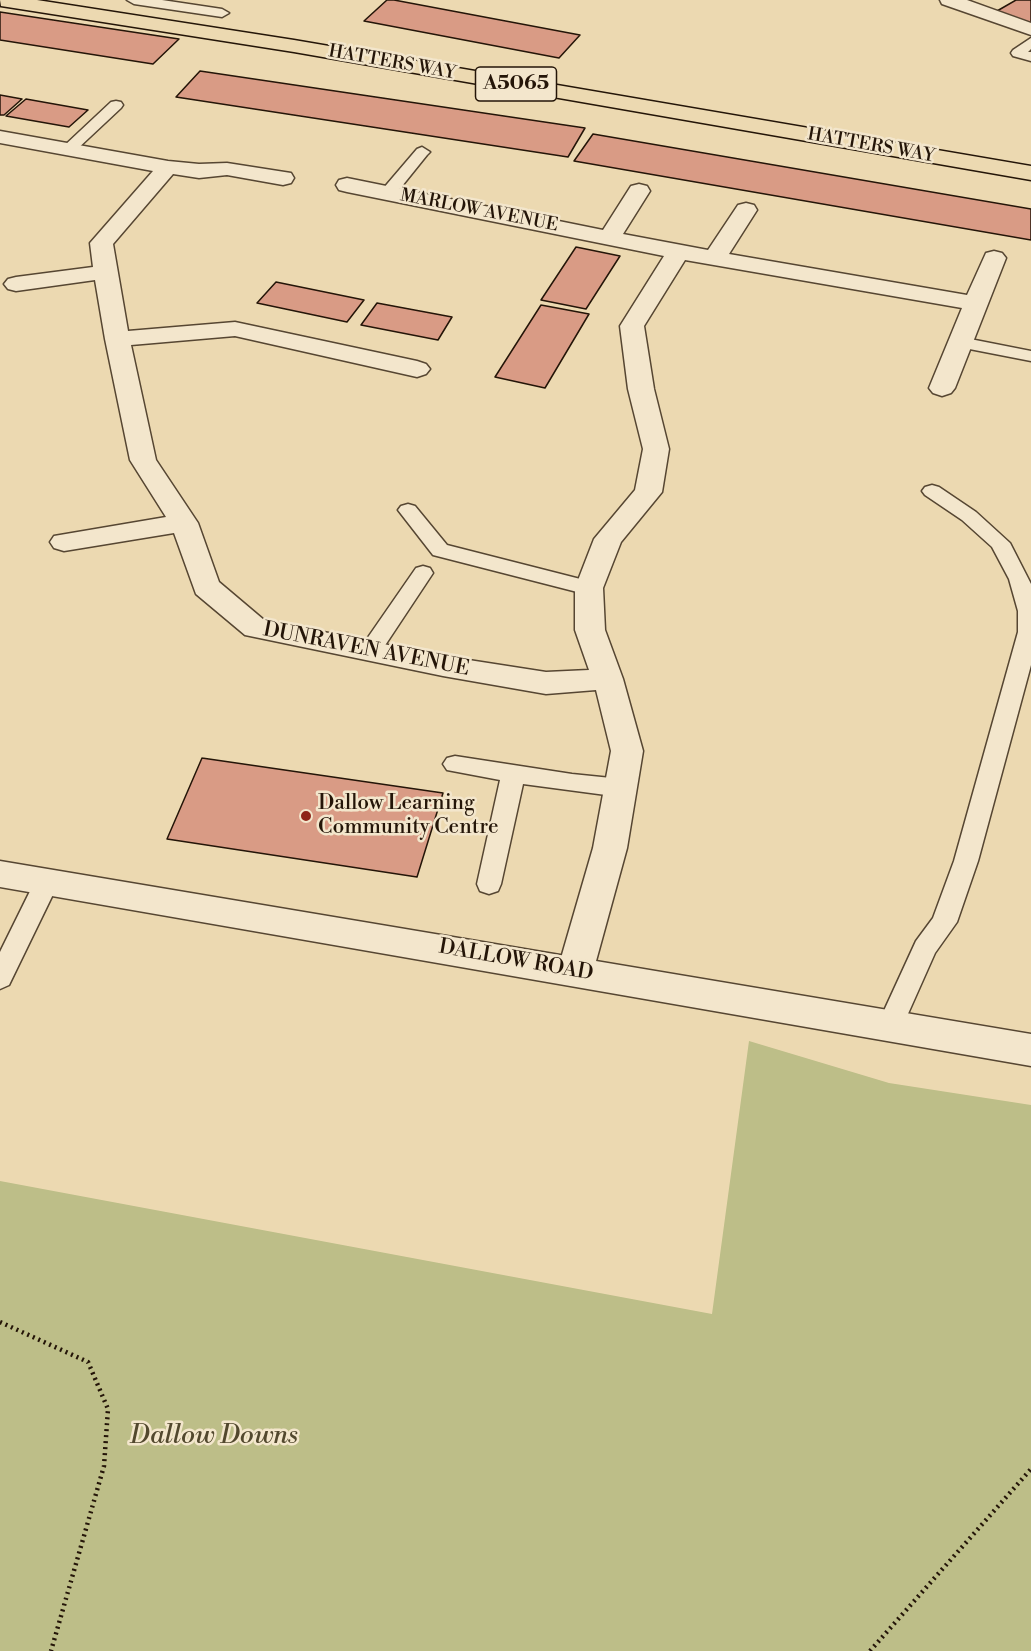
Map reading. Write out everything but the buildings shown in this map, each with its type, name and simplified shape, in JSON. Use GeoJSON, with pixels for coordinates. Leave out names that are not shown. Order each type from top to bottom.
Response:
{"type":"FeatureCollection","features":[{"type":"Feature","properties":{"kind":"main road","name":"HATTERS WAY"},"geometry":{"type":"LineString","coordinates":[[1,0],[282,44],[1031,173]]}},
{"type":"Feature","properties":{"kind":"street"},"geometry":{"type":"LineString","coordinates":[[949,0],[1031,29]]}},
{"type":"Feature","properties":{"kind":"street"},"geometry":{"type":"LineString","coordinates":[[0,137],[168,167],[199,171],[227,169],[283,178]]}},
{"type":"Feature","properties":{"kind":"street","name":"DUNRAVEN AVENUE"},"geometry":{"type":"LineString","coordinates":[[168,167],[101,243],[117,339],[143,460],[184,523],[206,586],[255,628],[546,683],[608,680]]}},
{"type":"Feature","properties":{"kind":"street","name":"MARLOW AVENUE"},"geometry":{"type":"LineString","coordinates":[[347,185],[678,252],[974,303]]}},
{"type":"Feature","properties":{"kind":"street"},"geometry":{"type":"LineString","coordinates":[[610,237],[639,191]]}},
{"type":"Feature","properties":{"kind":"street"},"geometry":{"type":"LineString","coordinates":[[716,258],[746,210]]}},
{"type":"Feature","properties":{"kind":"street"},"geometry":{"type":"LineString","coordinates":[[575,972],[610,848],[627,751],[608,680],[590,630],[590,588],[608,539],[648,492],[656,448],[640,389],[632,326],[678,252]]}},
{"type":"Feature","properties":{"kind":"street"},"geometry":{"type":"LineString","coordinates":[[942,388],[974,303],[994,258]]}},
{"type":"Feature","properties":{"kind":"street"},"geometry":{"type":"LineString","coordinates":[[16,284],[106,272]]}},
{"type":"Feature","properties":{"kind":"street"},"geometry":{"type":"LineString","coordinates":[[117,339],[235,329],[417,369]]}},
{"type":"Feature","properties":{"kind":"street"},"geometry":{"type":"LineString","coordinates":[[64,542],[184,523]]}},
{"type":"Feature","properties":{"kind":"street","name":"DALLOW ROAD"},"geometry":{"type":"LineString","coordinates":[[0,874],[1031,1050]]}},
{"type":"Feature","properties":{"kind":"lane"},"geometry":{"type":"LineString","coordinates":[[134,0],[222,13]]}},
{"type":"Feature","properties":{"kind":"lane"},"geometry":{"type":"LineString","coordinates":[[1031,42],[1018,53],[1031,57]]}},
{"type":"Feature","properties":{"kind":"lane"},"geometry":{"type":"LineString","coordinates":[[69,149],[116,105]]}},
{"type":"Feature","properties":{"kind":"lane"},"geometry":{"type":"LineString","coordinates":[[388,194],[422,152]]}},
{"type":"Feature","properties":{"kind":"lane"},"geometry":{"type":"LineString","coordinates":[[960,342],[1031,356]]}},
{"type":"Feature","properties":{"kind":"lane"},"geometry":{"type":"LineString","coordinates":[[890,1026],[925,948],[944,922],[966,861],[1029,632],[1029,611],[1019,579],[1000,543],[969,516],[932,491]]}},
{"type":"Feature","properties":{"kind":"lane"},"geometry":{"type":"LineString","coordinates":[[408,510],[440,550],[590,588]]}},
{"type":"Feature","properties":{"kind":"lane"},"geometry":{"type":"LineString","coordinates":[[370,651],[423,573]]}},
{"type":"Feature","properties":{"kind":"lane"},"geometry":{"type":"LineString","coordinates":[[455,764],[621,788]]}},
{"type":"Feature","properties":{"kind":"lane"},"geometry":{"type":"LineString","coordinates":[[489,884],[513,774]]}},
{"type":"Feature","properties":{"kind":"lane"},"geometry":{"type":"LineString","coordinates":[[0,978],[47,882]]}},
{"type":"Feature","properties":{"kind":"path"},"geometry":{"type":"LineString","coordinates":[[0,1322],[88,1362],[108,1409],[104,1466],[51,1651]]}},
{"type":"Feature","properties":{"kind":"path"},"geometry":{"type":"LineString","coordinates":[[870,1651],[1031,1469]]}},
{"type":"Feature","properties":{"kind":"green space","name":"Dallow Downs"},"geometry":{"type":"Polygon","coordinates":[[[749,1041],[889,1083],[1031,1105],[1031,1651],[0,1651],[0,1181],[712,1314],[749,1041]]]}},
{"type":"Feature","properties":{"kind":"place","name":"Dallow Learning Community Centre"},"geometry":{"type":"Point","coordinates":[306,816]}}]}
